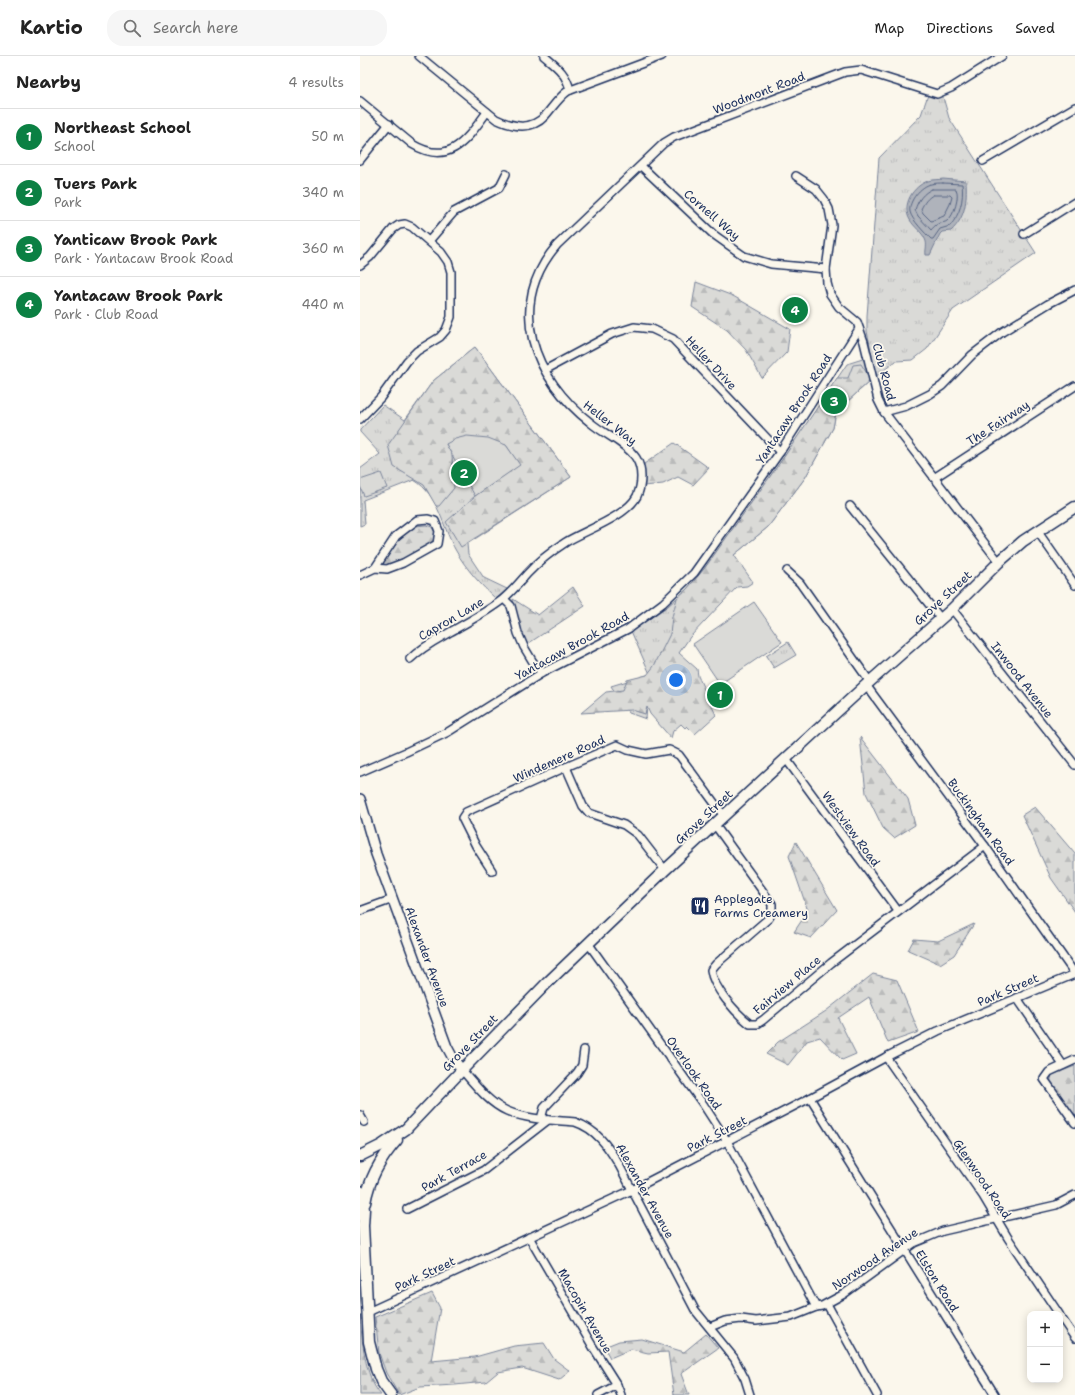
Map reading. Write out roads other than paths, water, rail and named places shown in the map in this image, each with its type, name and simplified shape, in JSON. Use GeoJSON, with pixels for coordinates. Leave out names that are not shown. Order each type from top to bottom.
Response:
{"type":"FeatureCollection","features":[{"type":"Feature","properties":{"kind":"main road","name":"Grove Street"},"geometry":{"type":"LineString","coordinates":[[360,1156],[386,1143],[406,1129],[543,986],[665,870],[952,609],[999,562],[1023,541],[1075,507]]}},
{"type":"Feature","properties":{"kind":"main road"},"geometry":{"type":"LineString","coordinates":[[391,1395],[381,1381],[376,1369],[369,1342],[363,1226],[367,1190],[376,1168],[391,1146],[406,1129]]}},
{"type":"Feature","properties":{"kind":"main road"},"geometry":{"type":"LineString","coordinates":[[360,1191],[364,1209]]}},
{"type":"Feature","properties":{"kind":"street"},"geometry":{"type":"LineString","coordinates":[[419,56],[496,119],[518,127],[536,123],[544,117],[563,94],[570,90],[644,59],[662,56]]}},
{"type":"Feature","properties":{"kind":"street"},"geometry":{"type":"LineString","coordinates":[[544,56],[562,72],[567,79],[570,90]]}},
{"type":"Feature","properties":{"kind":"street","name":"Woodmont Road"},"geometry":{"type":"LineString","coordinates":[[641,166],[664,143],[674,137],[845,72],[861,70],[939,94],[1002,56]]}},
{"type":"Feature","properties":{"kind":"street"},"geometry":{"type":"LineString","coordinates":[[360,101],[412,144],[429,152],[449,150],[458,147],[487,112]]}},
{"type":"Feature","properties":{"kind":"street"},"geometry":{"type":"LineString","coordinates":[[983,161],[1075,107]]}},
{"type":"Feature","properties":{"kind":"street"},"geometry":{"type":"LineString","coordinates":[[360,160],[389,124]]}},
{"type":"Feature","properties":{"kind":"street","name":"Cornell Way"},"geometry":{"type":"LineString","coordinates":[[641,166],[713,234],[744,256],[771,264],[826,269]]}},
{"type":"Feature","properties":{"kind":"street","name":"Heller Way"},"geometry":{"type":"LineString","coordinates":[[504,599],[543,559],[566,542],[626,509],[636,497],[639,490],[641,479],[640,469],[636,459],[630,451],[590,423],[576,411],[559,391],[540,364],[533,346],[529,324],[530,297],[538,272],[544,262],[557,245],[641,166]]}},
{"type":"Feature","properties":{"kind":"street"},"geometry":{"type":"LineString","coordinates":[[429,242],[454,212],[499,188],[506,174]]}},
{"type":"Feature","properties":{"kind":"street","name":"Club Road"},"geometry":{"type":"LineString","coordinates":[[796,176],[816,189],[824,199],[829,209],[832,225],[826,269],[827,284],[830,294],[839,307],[856,322],[864,342],[878,400],[884,412],[999,562]]}},
{"type":"Feature","properties":{"kind":"street"},"geometry":{"type":"LineString","coordinates":[[1024,234],[1075,202]]}},
{"type":"Feature","properties":{"kind":"street"},"geometry":{"type":"LineString","coordinates":[[360,265],[370,257],[393,229],[399,225],[405,224],[441,252],[450,267],[451,272],[451,317],[444,334],[417,351],[407,361],[381,397],[360,419]]}},
{"type":"Feature","properties":{"kind":"street"},"geometry":{"type":"LineString","coordinates":[[884,412],[906,406],[930,394],[942,386],[972,355],[1002,332],[1048,304],[1075,290]]}},
{"type":"Feature","properties":{"kind":"street","name":"Heller Drive"},"geometry":{"type":"LineString","coordinates":[[544,370],[612,334],[634,327],[652,329],[673,339],[780,452]]}},
{"type":"Feature","properties":{"kind":"street","name":"Yantacaw Brook Road"},"geometry":{"type":"LineString","coordinates":[[360,772],[448,732],[542,673],[628,629],[663,603],[694,574],[780,452],[859,329]]}},
{"type":"Feature","properties":{"kind":"street","name":"The Fairway"},"geometry":{"type":"LineString","coordinates":[[934,478],[1075,386]]}},
{"type":"Feature","properties":{"kind":"street"},"geometry":{"type":"LineString","coordinates":[[850,506],[941,618]]}},
{"type":"Feature","properties":{"kind":"street"},"geometry":{"type":"LineString","coordinates":[[360,575],[375,568],[387,569],[403,563],[437,544],[439,531],[435,521],[428,519],[417,520],[396,536],[375,568]]}},
{"type":"Feature","properties":{"kind":"street"},"geometry":{"type":"LineString","coordinates":[[1038,532],[1075,585]]}},
{"type":"Feature","properties":{"kind":"street","name":"Buckingham Road"},"geometry":{"type":"LineString","coordinates":[[787,571],[800,583],[868,684],[1075,974]]}},
{"type":"Feature","properties":{"kind":"street"},"geometry":{"type":"LineString","coordinates":[[504,599],[511,606],[518,633],[524,647],[542,673]]}},
{"type":"Feature","properties":{"kind":"street","name":"Capron Lane"},"geometry":{"type":"LineString","coordinates":[[410,659],[418,650],[482,615],[504,599]]}},
{"type":"Feature","properties":{"kind":"street","name":"Inwood Avenue"},"geometry":{"type":"LineString","coordinates":[[952,609],[1075,765]]}},
{"type":"Feature","properties":{"kind":"street","name":"Windemere Road"},"geometry":{"type":"LineString","coordinates":[[492,871],[476,846],[462,818],[466,812],[617,745],[628,750],[646,754],[669,750],[679,755],[724,816]]}},
{"type":"Feature","properties":{"kind":"street","name":"Westview Road"},"geometry":{"type":"LineString","coordinates":[[786,759],[898,912]]}},
{"type":"Feature","properties":{"kind":"street"},"geometry":{"type":"LineString","coordinates":[[566,767],[583,806],[589,814],[624,825],[638,834],[665,870]]}},
{"type":"Feature","properties":{"kind":"street","name":"Alexander Avenue"},"geometry":{"type":"LineString","coordinates":[[360,799],[376,854],[447,1047],[454,1060],[483,1094],[506,1111],[520,1115],[574,1122],[582,1124],[594,1131],[614,1156],[695,1310],[734,1358],[745,1379],[750,1395]]}},
{"type":"Feature","properties":{"kind":"street","name":"Fairview Place"},"geometry":{"type":"LineString","coordinates":[[715,825],[772,904],[772,912],[769,918],[711,970],[715,984],[729,1002],[750,1024],[757,1024],[764,1020],[831,962],[985,846]]}},
{"type":"Feature","properties":{"kind":"street"},"geometry":{"type":"LineString","coordinates":[[360,911],[393,899]]}},
{"type":"Feature","properties":{"kind":"street","name":"Overlook Road"},"geometry":{"type":"LineString","coordinates":[[588,943],[703,1104],[727,1142],[816,1307]]}},
{"type":"Feature","properties":{"kind":"street","name":"Park Street"},"geometry":{"type":"LineString","coordinates":[[368,1312],[632,1190],[727,1142],[938,1031],[1075,974]]}},
{"type":"Feature","properties":{"kind":"street"},"geometry":{"type":"LineString","coordinates":[[1017,998],[1063,1065]]}},
{"type":"Feature","properties":{"kind":"street"},"geometry":{"type":"LineString","coordinates":[[545,1119],[544,1108],[578,1073],[582,1065],[584,1050]]}},
{"type":"Feature","properties":{"kind":"street","name":"Glenwood Road"},"geometry":{"type":"LineString","coordinates":[[886,1057],[983,1196],[1008,1238],[1056,1311]]}},
{"type":"Feature","properties":{"kind":"street"},"geometry":{"type":"LineString","coordinates":[[1075,1060],[1049,1072],[1044,1079],[1075,1123]]}},
{"type":"Feature","properties":{"kind":"street","name":"Elston Road"},"geometry":{"type":"LineString","coordinates":[[810,1098],[995,1395]]}},
{"type":"Feature","properties":{"kind":"street","name":"Park Terrace"},"geometry":{"type":"LineString","coordinates":[[407,1209],[484,1170],[545,1119]]}},
{"type":"Feature","properties":{"kind":"street","name":"Norwood Avenue"},"geometry":{"type":"LineString","coordinates":[[710,1327],[725,1321],[741,1319],[756,1321],[791,1318],[827,1304],[844,1294],[914,1243],[943,1230],[1056,1205],[1075,1195]]}},
{"type":"Feature","properties":{"kind":"street","name":"Macopin Avenue"},"geometry":{"type":"LineString","coordinates":[[529,1237],[593,1347],[617,1385],[621,1395]]}},
{"type":"Feature","properties":{"kind":"street"},"geometry":{"type":"LineString","coordinates":[[827,1304],[877,1395]]}},
{"type":"Feature","properties":{"kind":"street","name":"Glenwood Road"},"geometry":{"type":"LineString","coordinates":[[1063,1321],[1075,1338]]}},
{"type":"Feature","properties":{"kind":"street"},"geometry":{"type":"LineString","coordinates":[[598,1395],[617,1385]]}},
{"type":"Feature","properties":{"kind":"water"},"geometry":{"type":"Polygon","coordinates":[[[943,179],[966,181],[966,201],[963,214],[956,226],[951,231],[942,232],[930,255],[926,255],[926,241],[924,236],[910,220],[907,208],[908,202],[913,192],[923,183],[930,180],[943,179]]]}},
{"type":"Feature","properties":{"kind":"place","name":"Yantacaw Brook Park"},"geometry":{"type":"Point","coordinates":[795,310]}},
{"type":"Feature","properties":{"kind":"place","name":"Yanticaw Brook Park"},"geometry":{"type":"Point","coordinates":[834,401]}},
{"type":"Feature","properties":{"kind":"place","name":"Tuers Park"},"geometry":{"type":"Point","coordinates":[464,473]}},
{"type":"Feature","properties":{"kind":"place","name":"Northeast School"},"geometry":{"type":"Point","coordinates":[720,695]}},
{"type":"Feature","properties":{"kind":"place","name":"Applegate Farms Creamery"},"geometry":{"type":"Point","coordinates":[700,906]}}]}
